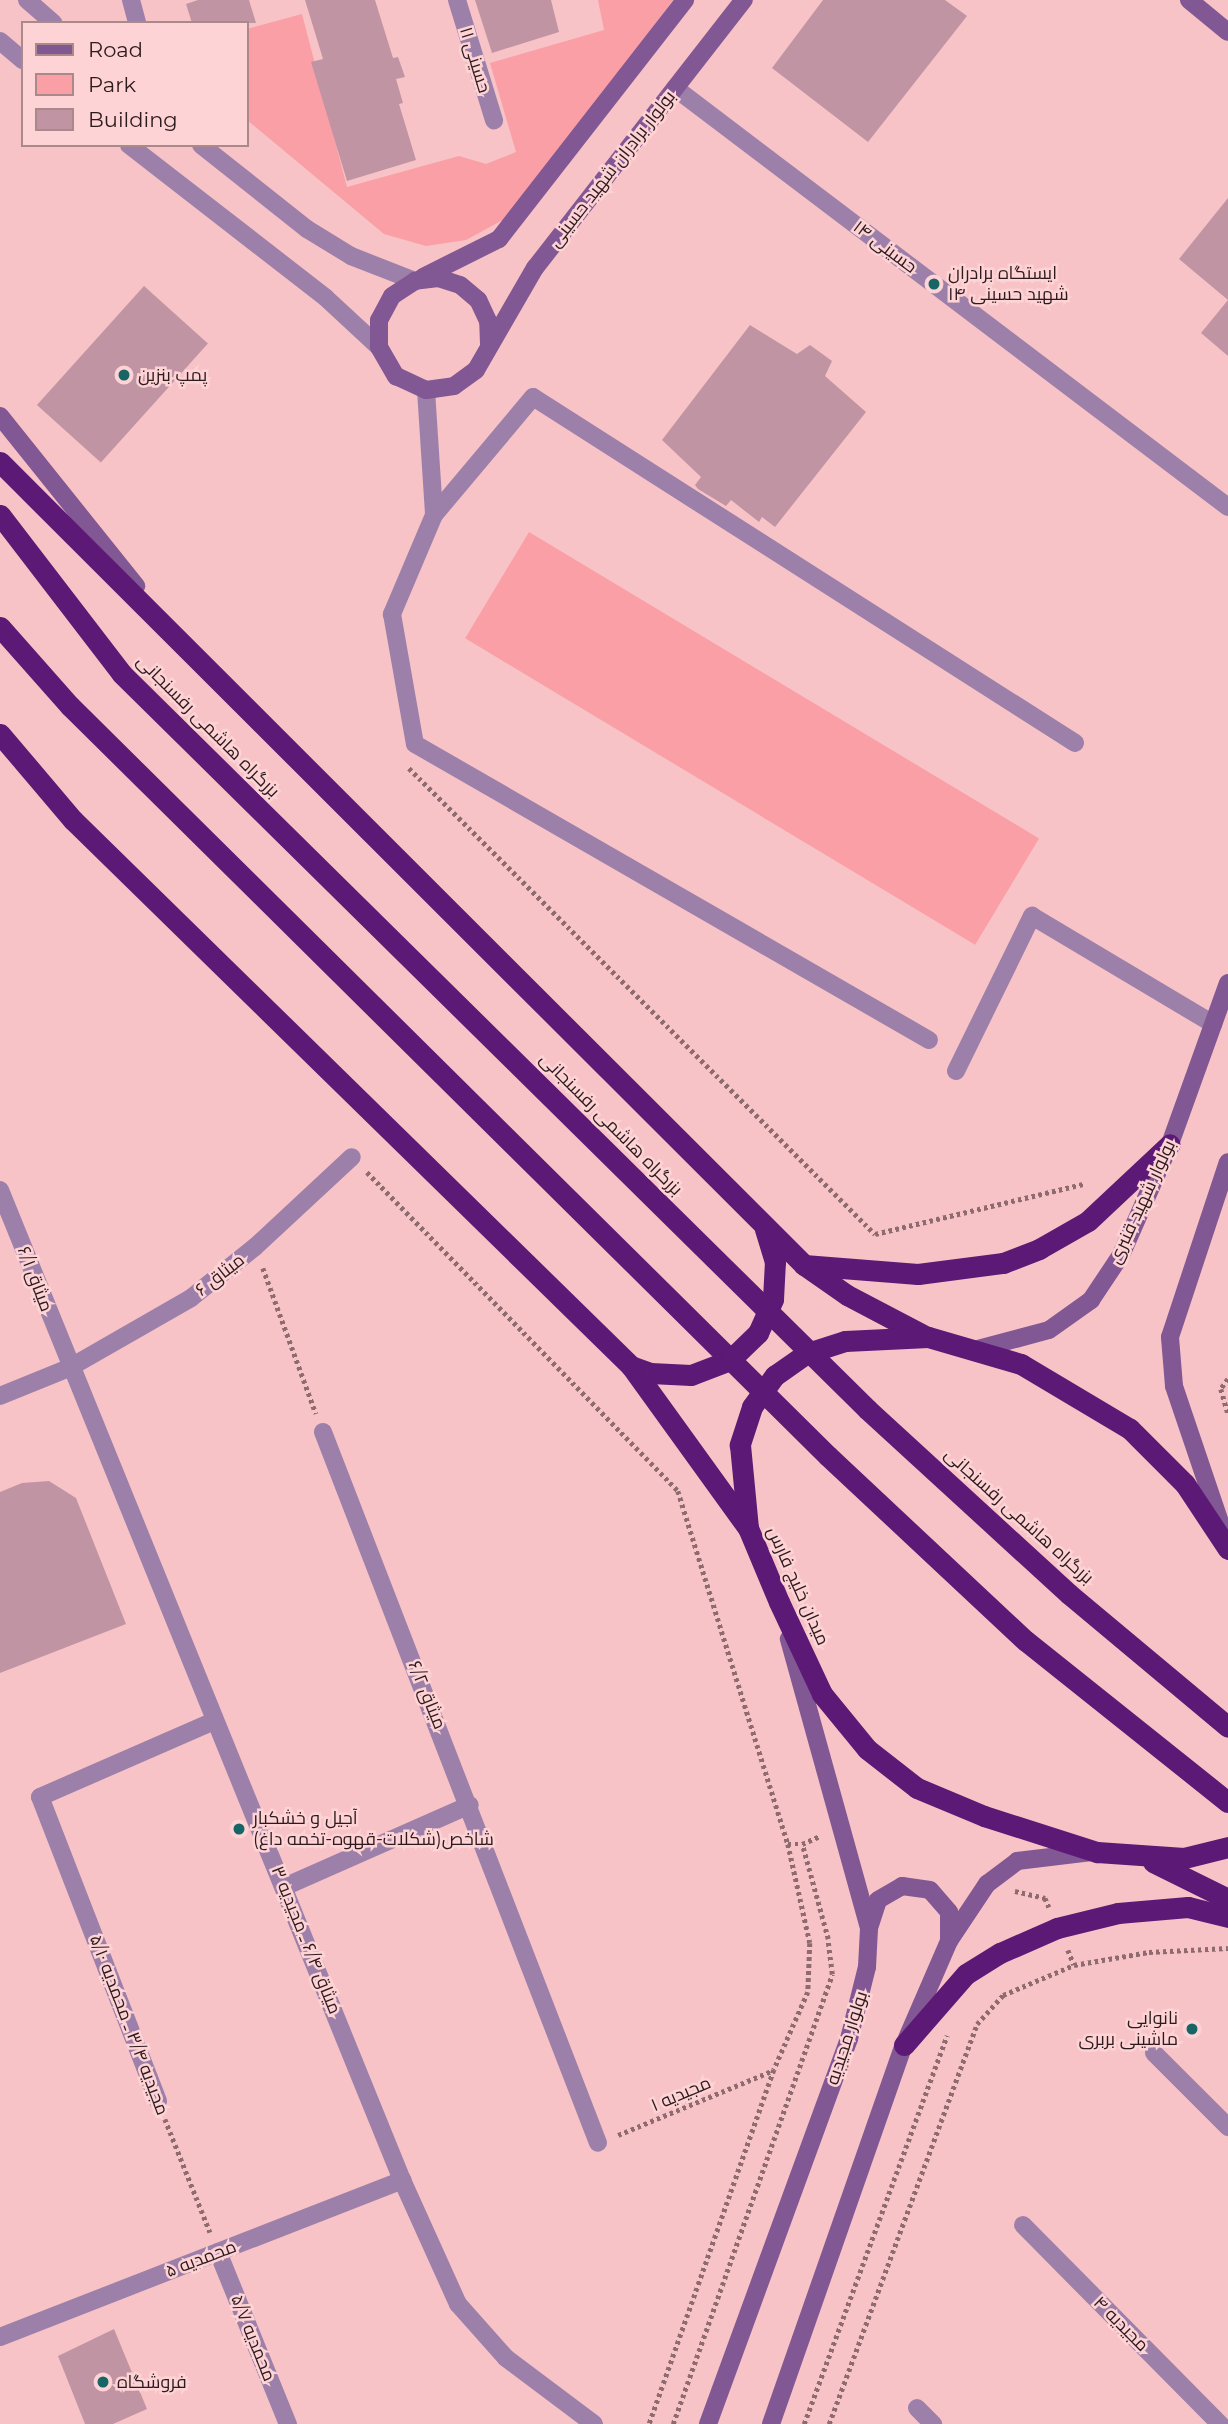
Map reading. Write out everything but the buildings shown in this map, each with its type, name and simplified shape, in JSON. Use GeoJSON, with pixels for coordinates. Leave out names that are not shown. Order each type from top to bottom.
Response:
{"type":"FeatureCollection","features":[{"type":"Feature","properties":{"kind":"highway","name":"بزرگراه هاشمی رفسنجانی"},"geometry":{"type":"LineString","coordinates":[[0,462],[804,1265],[847,1296],[928,1337]]}},
{"type":"Feature","properties":{"kind":"highway","name":"بزرگراه هاشمی رفسنجانی"},"geometry":{"type":"LineString","coordinates":[[0,515],[122,674],[877,1418],[1069,1594],[1228,1727]]}},
{"type":"Feature","properties":{"kind":"highway"},"geometry":{"type":"LineString","coordinates":[[0,627],[71,706],[828,1456],[1026,1641],[1228,1802]]}},
{"type":"Feature","properties":{"kind":"highway"},"geometry":{"type":"LineString","coordinates":[[0,734],[73,820],[631,1366],[748,1528]]}},
{"type":"Feature","properties":{"kind":"highway"},"geometry":{"type":"LineString","coordinates":[[804,1265],[918,1274],[1003,1263],[1039,1250],[1088,1221],[1170,1144]]}},
{"type":"Feature","properties":{"kind":"highway"},"geometry":{"type":"LineString","coordinates":[[631,1366],[650,1373],[691,1375],[730,1360],[758,1333],[773,1299],[775,1262],[764,1227]]}},
{"type":"Feature","properties":{"kind":"highway","name":"میدان خلیج فارس"},"geometry":{"type":"LineString","coordinates":[[1228,1548],[1185,1484],[1130,1429],[1021,1364],[978,1349],[928,1337],[845,1341],[807,1353],[775,1375],[752,1407],[740,1445],[748,1528],[822,1694],[867,1749],[917,1788],[984,1816],[1097,1852],[1145,1858],[1184,1858],[1228,1847]]}},
{"type":"Feature","properties":{"kind":"highway"},"geometry":{"type":"LineString","coordinates":[[1145,1858],[1209,1886],[1228,1899]]}},
{"type":"Feature","properties":{"kind":"highway"},"geometry":{"type":"LineString","coordinates":[[904,2045],[966,1974],[1000,1953],[1057,1928],[1118,1913],[1188,1907],[1228,1917]]}},
{"type":"Feature","properties":{"kind":"main road"},"geometry":{"type":"LineString","coordinates":[[415,281],[438,278],[469,292],[488,321],[488,344],[476,370],[454,386],[426,390],[396,376],[379,347],[379,320],[392,296],[415,281],[499,239],[685,0]]}},
{"type":"Feature","properties":{"kind":"main road","name":"بولوار برادران شهید حسینی"},"geometry":{"type":"LineString","coordinates":[[488,344],[535,268],[744,0]]}},
{"type":"Feature","properties":{"kind":"main road"},"geometry":{"type":"LineString","coordinates":[[1189,0],[1228,32]]}},
{"type":"Feature","properties":{"kind":"main road"},"geometry":{"type":"LineString","coordinates":[[0,415],[178,638]]}},
{"type":"Feature","properties":{"kind":"main road","name":"بولوار شهید قنبری"},"geometry":{"type":"LineString","coordinates":[[978,1349],[1049,1330],[1091,1300],[1121,1255],[1170,1144],[1228,983]]}},
{"type":"Feature","properties":{"kind":"main road"},"geometry":{"type":"LineString","coordinates":[[1228,1162],[1171,1336],[1174,1386],[1228,1548]]}},
{"type":"Feature","properties":{"kind":"main road","name":"بولوار مجیدیه"},"geometry":{"type":"LineString","coordinates":[[708,2424],[849,2039],[863,1994],[869,1927],[779,1602]]}},
{"type":"Feature","properties":{"kind":"main road"},"geometry":{"type":"LineString","coordinates":[[771,2424],[904,2045],[949,1941],[987,1884],[1017,1861],[1097,1852]]}},
{"type":"Feature","properties":{"kind":"main road"},"geometry":{"type":"LineString","coordinates":[[869,1927],[878,1900],[902,1886],[930,1890],[949,1912],[949,1941]]}},
{"type":"Feature","properties":{"kind":"street"},"geometry":{"type":"LineString","coordinates":[[27,0],[51,21]]}},
{"type":"Feature","properties":{"kind":"street"},"geometry":{"type":"LineString","coordinates":[[131,0],[136,21]]}},
{"type":"Feature","properties":{"kind":"street","name":"حسینی ۱۱"},"geometry":{"type":"LineString","coordinates":[[457,0],[494,120]]}},
{"type":"Feature","properties":{"kind":"street"},"geometry":{"type":"LineString","coordinates":[[0,41],[21,58]]}},
{"type":"Feature","properties":{"kind":"street","name":"حسینی ۱۴"},"geometry":{"type":"LineString","coordinates":[[675,88],[1228,507]]}},
{"type":"Feature","properties":{"kind":"street"},"geometry":{"type":"LineString","coordinates":[[132,147],[326,298],[379,347]]}},
{"type":"Feature","properties":{"kind":"street"},"geometry":{"type":"LineString","coordinates":[[204,147],[307,229],[351,256],[415,281]]}},
{"type":"Feature","properties":{"kind":"street"},"geometry":{"type":"LineString","coordinates":[[426,390],[434,515]]}},
{"type":"Feature","properties":{"kind":"street"},"geometry":{"type":"LineString","coordinates":[[929,1040],[415,744],[392,614],[434,515],[533,397],[1076,743]]}},
{"type":"Feature","properties":{"kind":"street"},"geometry":{"type":"LineString","coordinates":[[956,1071],[1032,916],[1213,1024]]}},
{"type":"Feature","properties":{"kind":"street","name":"میثاق ۶"},"geometry":{"type":"LineString","coordinates":[[0,1396],[69,1368],[191,1298],[255,1247],[352,1157]]}},
{"type":"Feature","properties":{"kind":"street","name":"میثاق ۶/۱"},"geometry":{"type":"LineString","coordinates":[[0,1190],[69,1368]]}},
{"type":"Feature","properties":{"kind":"street","name":"میثاق ۶/۴ ـ مجیدیه ۳"},"geometry":{"type":"LineString","coordinates":[[69,1368],[284,1886],[402,2180],[458,2304],[506,2358],[594,2424]]}},
{"type":"Feature","properties":{"kind":"street","name":"میثاق ۶/۲"},"geometry":{"type":"LineString","coordinates":[[323,1432],[470,1805],[598,2143]]}},
{"type":"Feature","properties":{"kind":"street","name":"مجیدیه ۳/۴ ـ محمدیه ۵/۱۰"},"geometry":{"type":"LineString","coordinates":[[158,2101],[40,1797],[214,1721]]}},
{"type":"Feature","properties":{"kind":"street"},"geometry":{"type":"LineString","coordinates":[[284,1886],[470,1805]]}},
{"type":"Feature","properties":{"kind":"street"},"geometry":{"type":"LineString","coordinates":[[1154,2053],[1228,2127]]}},
{"type":"Feature","properties":{"kind":"street","name":"محمدیه ۵"},"geometry":{"type":"LineString","coordinates":[[0,2337],[402,2180]]}},
{"type":"Feature","properties":{"kind":"street","name":"مجیدیه ۴"},"geometry":{"type":"LineString","coordinates":[[1023,2225],[1220,2424]]}},
{"type":"Feature","properties":{"kind":"street","name":"محمدیه ۵/۷"},"geometry":{"type":"LineString","coordinates":[[218,2252],[288,2424]]}},
{"type":"Feature","properties":{"kind":"street"},"geometry":{"type":"LineString","coordinates":[[917,2408],[933,2424]]}},
{"type":"Feature","properties":{"kind":"path"},"geometry":{"type":"LineString","coordinates":[[415,744],[408,768],[875,1234],[1084,1184]]}},
{"type":"Feature","properties":{"kind":"path"},"geometry":{"type":"LineString","coordinates":[[352,1157],[678,1491],[788,1844],[812,1965],[808,1992],[774,2070],[649,2424]]}},
{"type":"Feature","properties":{"kind":"path"},"geometry":{"type":"LineString","coordinates":[[255,1247],[323,1432]]}},
{"type":"Feature","properties":{"kind":"path"},"geometry":{"type":"LineString","coordinates":[[1228,1380],[1220,1390],[1228,1413]]}},
{"type":"Feature","properties":{"kind":"path"},"geometry":{"type":"LineString","coordinates":[[788,1844],[802,1844],[841,1828]]}},
{"type":"Feature","properties":{"kind":"path"},"geometry":{"type":"LineString","coordinates":[[673,2424],[832,1974],[828,1939],[802,1844]]}},
{"type":"Feature","properties":{"kind":"path"},"geometry":{"type":"LineString","coordinates":[[987,1884],[1045,1898],[1074,1965]]}},
{"type":"Feature","properties":{"kind":"path"},"geometry":{"type":"LineString","coordinates":[[829,2424],[977,2024],[1003,1995],[1074,1965],[1149,1952],[1228,1948]]}},
{"type":"Feature","properties":{"kind":"path"},"geometry":{"type":"LineString","coordinates":[[1059,1953],[1068,1950]]}},
{"type":"Feature","properties":{"kind":"path"},"geometry":{"type":"LineString","coordinates":[[804,2424],[949,2031]]}},
{"type":"Feature","properties":{"kind":"path","name":"مجیدیه ۱"},"geometry":{"type":"LineString","coordinates":[[598,2143],[774,2070]]}},
{"type":"Feature","properties":{"kind":"path","name":"مجیدیه ۳/۴ ـ محمدیه ۵/۱۰"},"geometry":{"type":"LineString","coordinates":[[158,2101],[218,2252]]}},
{"type":"Feature","properties":{"kind":"green space"},"geometry":{"type":"Polygon","coordinates":[[[598,0],[673,0],[530,193],[510,216],[466,240],[426,246],[384,234],[248,121],[248,29],[302,14],[347,187],[459,156],[486,164],[516,152],[490,63],[604,30],[598,0]]]}},
{"type":"Feature","properties":{"kind":"green space"},"geometry":{"type":"Polygon","coordinates":[[[529,532],[1039,838],[975,945],[465,638],[529,532]]]}},
{"type":"Feature","properties":{"kind":"place","name":"ایستگاه برادران شهید حسینی ۱۴"},"geometry":{"type":"Point","coordinates":[934,284]}},
{"type":"Feature","properties":{"kind":"place","name":"پمپ بنزین"},"geometry":{"type":"Point","coordinates":[124,375]}},
{"type":"Feature","properties":{"kind":"place","name":"آجیل و خشکبار شاخص(شکلات-قهوه-تخمه داغ)"},"geometry":{"type":"Point","coordinates":[239,1829]}},
{"type":"Feature","properties":{"kind":"place","name":"نانوایی ماشینی بربری"},"geometry":{"type":"Point","coordinates":[1192,2029]}},
{"type":"Feature","properties":{"kind":"place","name":"فروشگاه"},"geometry":{"type":"Point","coordinates":[103,2382]}}]}
